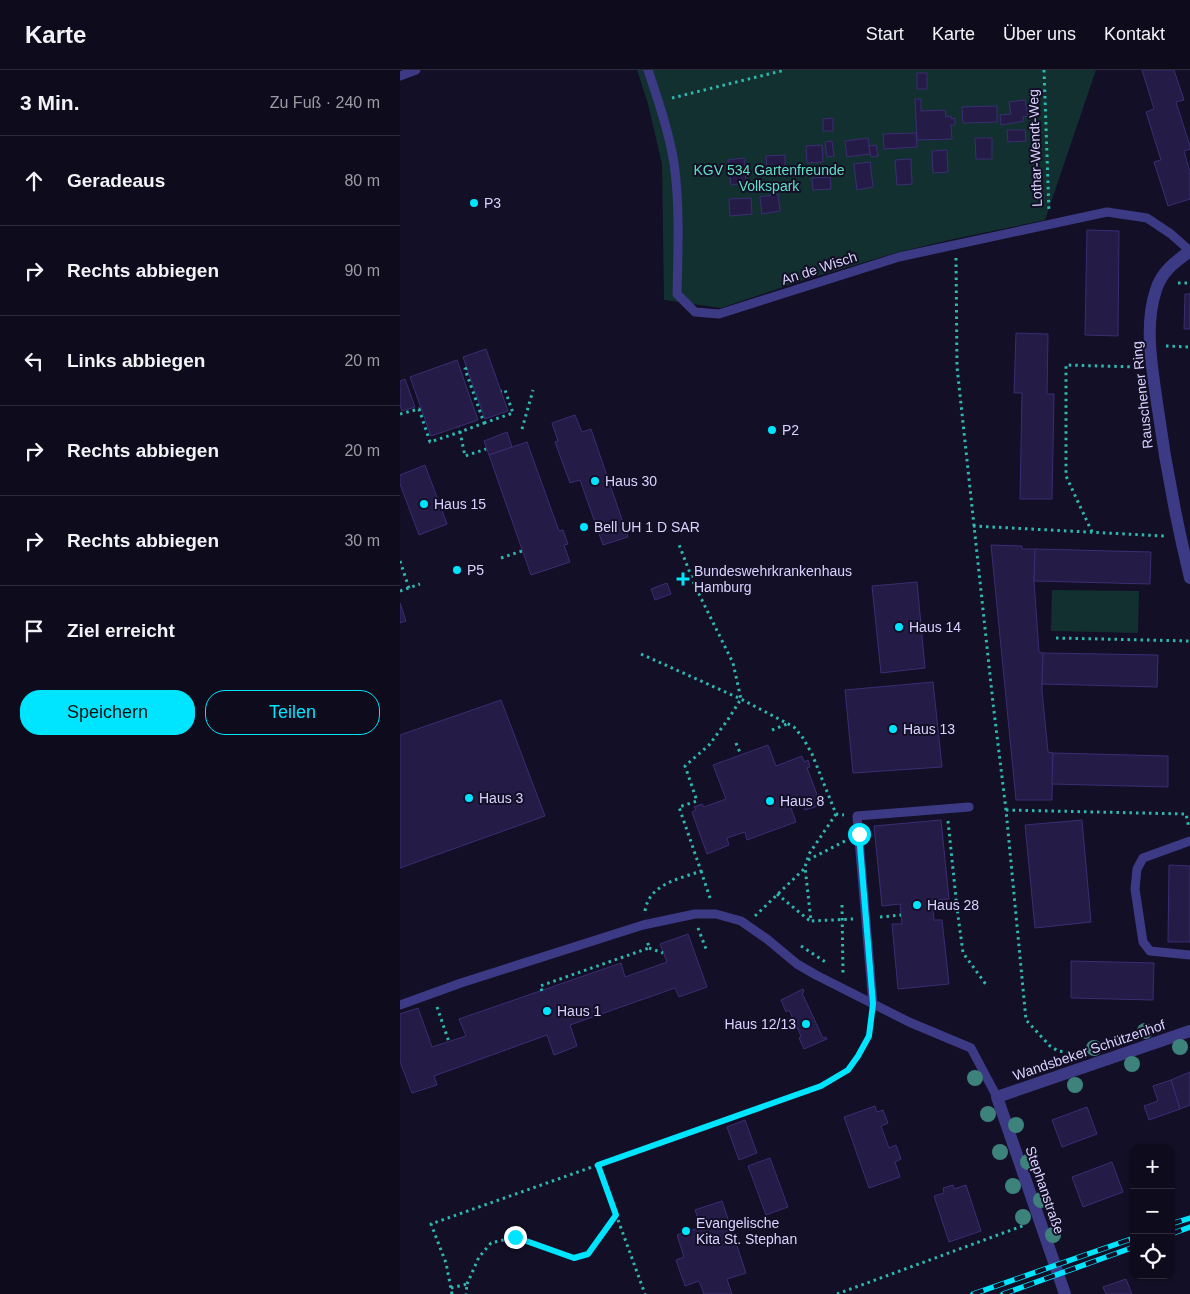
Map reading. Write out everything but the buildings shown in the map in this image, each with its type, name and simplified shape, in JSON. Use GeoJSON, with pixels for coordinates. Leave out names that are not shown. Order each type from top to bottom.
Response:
{"type":"FeatureCollection","features":[{"type":"Feature","properties":{"kind":"street","name":"Rauschener Ring"},"geometry":{"type":"LineString","coordinates":[[1190,251],[1170,265],[1156,288],[1151,314],[1152,368],[1165,460],[1190,578]]}},
{"type":"Feature","properties":{"kind":"street","name":"Wandsbeker Schützenhof"},"geometry":{"type":"LineString","coordinates":[[997,1097],[1190,1031]]}},
{"type":"Feature","properties":{"kind":"street","name":"Stephanstraße"},"geometry":{"type":"LineString","coordinates":[[997,1097],[1065,1294]]}},
{"type":"Feature","properties":{"kind":"lane"},"geometry":{"type":"LineString","coordinates":[[400,76],[416,70]]}},
{"type":"Feature","properties":{"kind":"lane","name":"An de Wisch"},"geometry":{"type":"LineString","coordinates":[[648,70],[674,162],[678,228],[677,294],[695,312],[719,314],[899,257],[1107,212],[1148,218],[1190,251]]}},
{"type":"Feature","properties":{"kind":"lane"},"geometry":{"type":"LineString","coordinates":[[873,1004],[857,816],[969,807]]}},
{"type":"Feature","properties":{"kind":"lane"},"geometry":{"type":"LineString","coordinates":[[1190,841],[1143,858],[1137,869],[1135,889],[1143,942],[1150,951],[1190,955]]}},
{"type":"Feature","properties":{"kind":"lane"},"geometry":{"type":"LineString","coordinates":[[400,1005],[643,925],[693,914],[716,914],[741,921],[767,939],[797,964],[873,1004],[909,1022],[971,1048],[997,1097]]}},
{"type":"Feature","properties":{"kind":"path"},"geometry":{"type":"LineString","coordinates":[[658,101],[785,70]]}},
{"type":"Feature","properties":{"kind":"path","name":"Lothar-Wendt-Weg"},"geometry":{"type":"LineString","coordinates":[[1044,70],[1049,224]]}},
{"type":"Feature","properties":{"kind":"path"},"geometry":{"type":"LineString","coordinates":[[956,245],[957,367],[1006,810],[1026,1020],[1050,1046],[1058,1051],[1067,1052]]}},
{"type":"Feature","properties":{"kind":"path"},"geometry":{"type":"LineString","coordinates":[[1151,346],[1190,347]]}},
{"type":"Feature","properties":{"kind":"path"},"geometry":{"type":"LineString","coordinates":[[1092,532],[1066,476],[1066,366],[1152,368]]}},
{"type":"Feature","properties":{"kind":"path"},"geometry":{"type":"LineString","coordinates":[[467,368],[465,370],[484,423]]}},
{"type":"Feature","properties":{"kind":"path"},"geometry":{"type":"LineString","coordinates":[[400,414],[419,409],[430,442],[513,414],[505,390],[501,391]]}},
{"type":"Feature","properties":{"kind":"path"},"geometry":{"type":"LineString","coordinates":[[522,429],[533,390]]}},
{"type":"Feature","properties":{"kind":"path"},"geometry":{"type":"LineString","coordinates":[[459,427],[465,456],[486,448]]}},
{"type":"Feature","properties":{"kind":"path"},"geometry":{"type":"LineString","coordinates":[[974,526],[1180,537]]}},
{"type":"Feature","properties":{"kind":"path"},"geometry":{"type":"LineString","coordinates":[[678,542],[695,586],[733,663],[741,699],[709,745],[686,766],[698,803],[679,807],[716,914]]}},
{"type":"Feature","properties":{"kind":"path"},"geometry":{"type":"LineString","coordinates":[[501,558],[522,551]]}},
{"type":"Feature","properties":{"kind":"path"},"geometry":{"type":"LineString","coordinates":[[400,561],[409,588]]}},
{"type":"Feature","properties":{"kind":"path"},"geometry":{"type":"LineString","coordinates":[[400,591],[420,584]]}},
{"type":"Feature","properties":{"kind":"path"},"geometry":{"type":"LineString","coordinates":[[1056,638],[1190,641]]}},
{"type":"Feature","properties":{"kind":"path"},"geometry":{"type":"LineString","coordinates":[[641,654],[741,699],[794,727],[812,754],[836,814]]}},
{"type":"Feature","properties":{"kind":"path"},"geometry":{"type":"LineString","coordinates":[[772,730],[788,724]]}},
{"type":"Feature","properties":{"kind":"path"},"geometry":{"type":"LineString","coordinates":[[736,743],[741,755]]}},
{"type":"Feature","properties":{"kind":"path"},"geometry":{"type":"LineString","coordinates":[[947,808],[963,953],[987,986]]}},
{"type":"Feature","properties":{"kind":"path"},"geometry":{"type":"LineString","coordinates":[[1006,810],[1186,814],[1189,830]]}},
{"type":"Feature","properties":{"kind":"path"},"geometry":{"type":"LineString","coordinates":[[836,814],[857,816]]}},
{"type":"Feature","properties":{"kind":"path"},"geometry":{"type":"LineString","coordinates":[[811,921],[805,868],[809,854],[836,814]]}},
{"type":"Feature","properties":{"kind":"path"},"geometry":{"type":"LineString","coordinates":[[807,860],[859,834]]}},
{"type":"Feature","properties":{"kind":"path"},"geometry":{"type":"LineString","coordinates":[[735,919],[740,912],[753,917],[805,868]]}},
{"type":"Feature","properties":{"kind":"path"},"geometry":{"type":"LineString","coordinates":[[650,948],[643,925],[647,901],[662,885],[701,871]]}},
{"type":"Feature","properties":{"kind":"path"},"geometry":{"type":"LineString","coordinates":[[777,894],[811,921],[901,915]]}},
{"type":"Feature","properties":{"kind":"path"},"geometry":{"type":"LineString","coordinates":[[842,905],[843,973]]}},
{"type":"Feature","properties":{"kind":"path"},"geometry":{"type":"LineString","coordinates":[[934,910],[957,908]]}},
{"type":"Feature","properties":{"kind":"path"},"geometry":{"type":"LineString","coordinates":[[693,914],[706,948]]}},
{"type":"Feature","properties":{"kind":"path"},"geometry":{"type":"LineString","coordinates":[[542,991],[540,986],[650,948],[663,953]]}},
{"type":"Feature","properties":{"kind":"path"},"geometry":{"type":"LineString","coordinates":[[432,993],[450,1042]]}},
{"type":"Feature","properties":{"kind":"path"},"geometry":{"type":"LineString","coordinates":[[452,1294],[446,1263],[431,1224],[821,1086],[848,1070],[858,1056],[869,1036],[873,1004]]}},
{"type":"Feature","properties":{"kind":"path"},"geometry":{"type":"LineString","coordinates":[[598,1165],[645,1294]]}},
{"type":"Feature","properties":{"kind":"path"},"geometry":{"type":"LineString","coordinates":[[466,1294],[467,1284],[479,1257],[491,1243],[515,1237],[574,1258],[588,1254],[616,1215]]}},
{"type":"Feature","properties":{"kind":"path"},"geometry":{"type":"LineString","coordinates":[[837,1294],[1040,1220]]}},
{"type":"Feature","properties":{"kind":"path"},"geometry":{"type":"LineString","coordinates":[[451,1288],[467,1284]]}},
{"type":"Feature","properties":{"kind":"green space","name":"KGV 534 Gartenfreunde Volkspark"},"geometry":{"type":"Polygon","coordinates":[[[637,70],[1096,70],[1045,220],[899,252],[801,281],[721,308],[664,300],[662,164],[648,104],[637,70]]]}},
{"type":"Feature","properties":{"kind":"green space"},"geometry":{"type":"Polygon","coordinates":[[[1052,590],[1139,591],[1138,633],[1051,631],[1052,590]]]}},
{"type":"Feature","properties":{"kind":"railway"},"geometry":{"type":"LineString","coordinates":[[1175,1223],[1190,1218]]}},
{"type":"Feature","properties":{"kind":"railway"},"geometry":{"type":"LineString","coordinates":[[1175,1233],[1190,1227]]}},
{"type":"Feature","properties":{"kind":"railway"},"geometry":{"type":"LineString","coordinates":[[973,1294],[1130,1239]]}},
{"type":"Feature","properties":{"kind":"railway"},"geometry":{"type":"LineString","coordinates":[[1003,1294],[1130,1248]]}},
{"type":"Feature","properties":{"kind":"place","name":"P3"},"geometry":{"type":"Point","coordinates":[474,203]}},
{"type":"Feature","properties":{"kind":"place","name":"P2"},"geometry":{"type":"Point","coordinates":[772,430]}},
{"type":"Feature","properties":{"kind":"place","name":"Haus 30"},"geometry":{"type":"Point","coordinates":[595,481]}},
{"type":"Feature","properties":{"kind":"place","name":"Haus 15"},"geometry":{"type":"Point","coordinates":[424,504]}},
{"type":"Feature","properties":{"kind":"place","name":"Bell UH 1 D SAR"},"geometry":{"type":"Point","coordinates":[584,527]}},
{"type":"Feature","properties":{"kind":"place","name":"P5"},"geometry":{"type":"Point","coordinates":[457,570]}},
{"type":"Feature","properties":{"kind":"place","name":"Bundeswehrkrankenhaus Hamburg"},"geometry":{"type":"Point","coordinates":[683,579]}},
{"type":"Feature","properties":{"kind":"place","name":"Haus 14"},"geometry":{"type":"Point","coordinates":[899,627]}},
{"type":"Feature","properties":{"kind":"place","name":"Haus 13"},"geometry":{"type":"Point","coordinates":[893,729]}},
{"type":"Feature","properties":{"kind":"place","name":"Haus 3"},"geometry":{"type":"Point","coordinates":[469,798]}},
{"type":"Feature","properties":{"kind":"place","name":"Haus 8"},"geometry":{"type":"Point","coordinates":[770,801]}},
{"type":"Feature","properties":{"kind":"place","name":"Haus 28"},"geometry":{"type":"Point","coordinates":[917,905]}},
{"type":"Feature","properties":{"kind":"place","name":"Haus 1"},"geometry":{"type":"Point","coordinates":[547,1011]}},
{"type":"Feature","properties":{"kind":"place","name":"Haus 12/13"},"geometry":{"type":"Point","coordinates":[806,1024]}},
{"type":"Feature","properties":{"kind":"place","name":"Evangelische Kita St. Stephan"},"geometry":{"type":"Point","coordinates":[686,1231]}},
{"type":"Feature","properties":{"kind":"route"},"geometry":{"type":"LineString","coordinates":[[515,1237],[574,1258],[588,1254],[616,1215],[598,1165],[821,1086],[848,1070],[869,1036],[873,1004],[859,834]]}}]}
